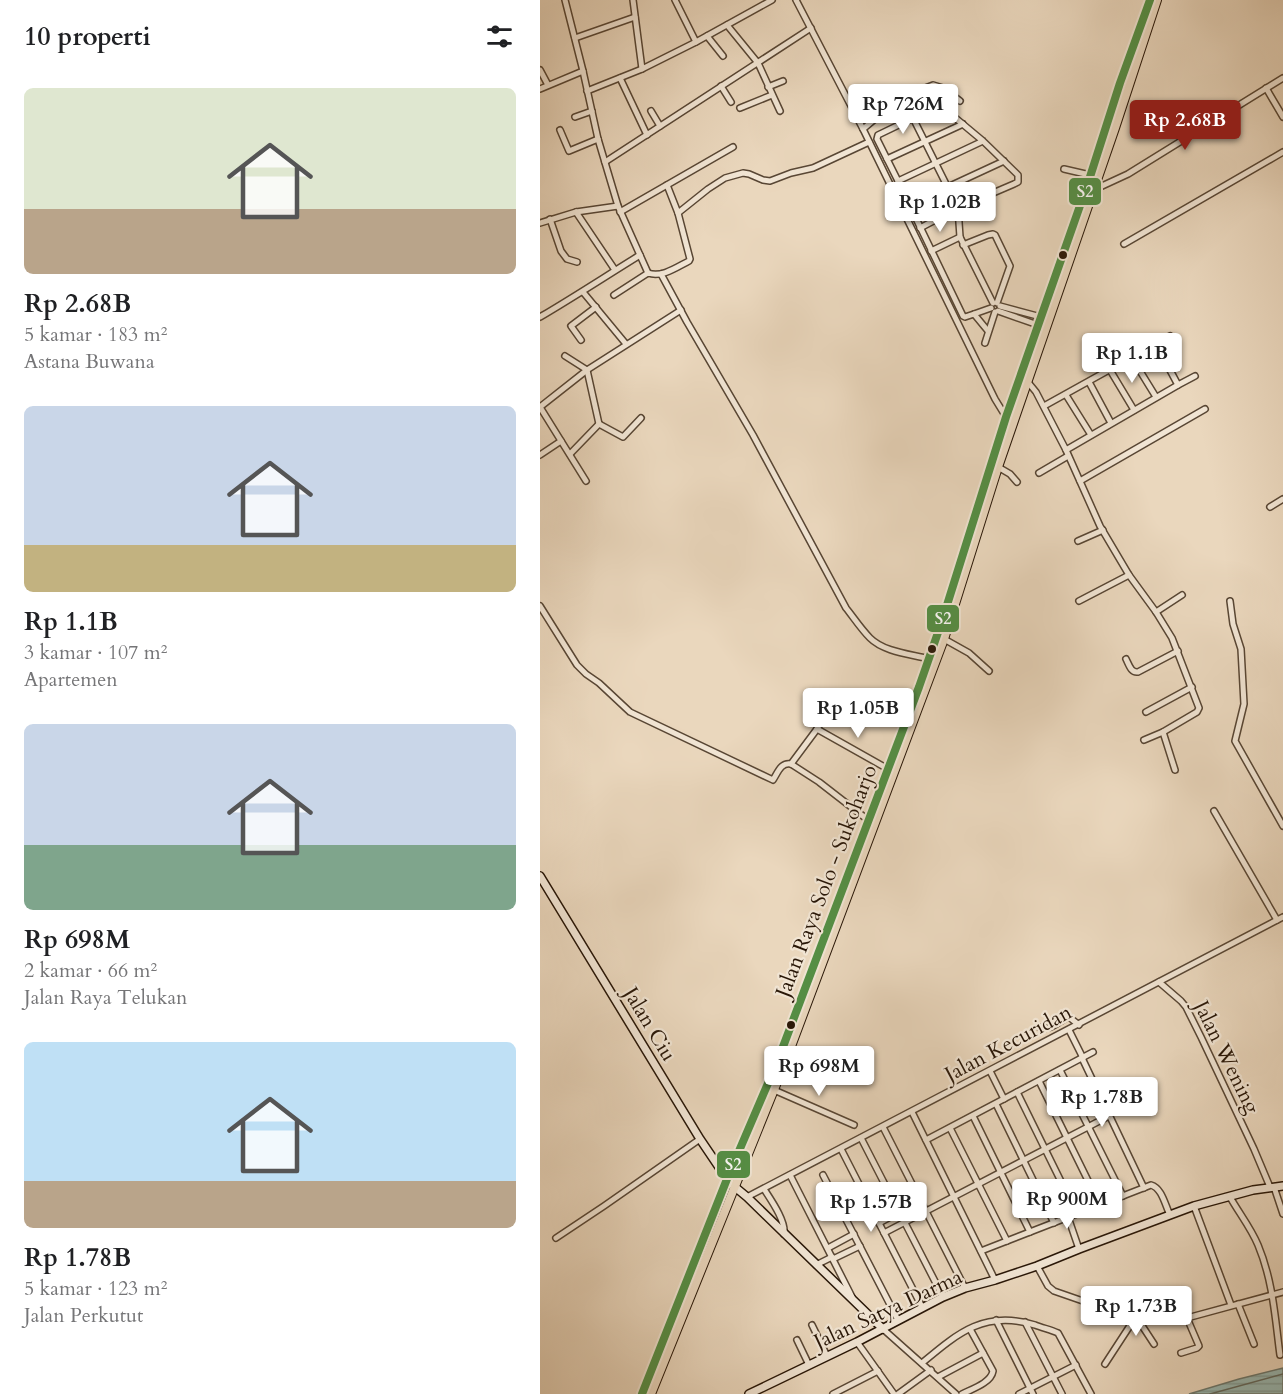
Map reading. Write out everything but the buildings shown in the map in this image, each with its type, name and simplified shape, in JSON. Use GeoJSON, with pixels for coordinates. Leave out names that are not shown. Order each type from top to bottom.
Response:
{"type":"FeatureCollection","features":[{"type":"Feature","properties":{"kind":"main road","name":"Jalan Raya Solo - Sukoharjo"},"geometry":{"type":"LineString","coordinates":[[922,688],[944,639],[1093,180],[1106,125],[1150,0]]}},
{"type":"Feature","properties":{"kind":"main road","name":"Jalan Raya Solo - Sukoharjo"},"geometry":{"type":"LineString","coordinates":[[781,1062],[915,709],[1006,417],[1093,180],[1115,128],[1157,0]]}},
{"type":"Feature","properties":{"kind":"main road"},"geometry":{"type":"LineString","coordinates":[[1106,125],[1115,128]]}},
{"type":"Feature","properties":{"kind":"main road","name":"Jalan Raya Solo - Sukoharjo"},"geometry":{"type":"LineString","coordinates":[[796,1022],[868,820],[915,709]]}},
{"type":"Feature","properties":{"kind":"main road","name":"Jalan Ciu"},"geometry":{"type":"LineString","coordinates":[[540,876],[700,1139],[727,1179],[883,1329]]}},
{"type":"Feature","properties":{"kind":"main road"},"geometry":{"type":"LineString","coordinates":[[651,1394],[774,1090],[781,1062]]}},
{"type":"Feature","properties":{"kind":"main road"},"geometry":{"type":"LineString","coordinates":[[642,1394],[727,1179],[781,1062]]}},
{"type":"Feature","properties":{"kind":"main road","name":"Jalan Satya Darma"},"geometry":{"type":"LineString","coordinates":[[749,1394],[883,1329],[922,1307],[965,1288],[1037,1266],[1194,1206],[1283,1186]]}},
{"type":"Feature","properties":{"kind":"street"},"geometry":{"type":"LineString","coordinates":[[565,0],[584,71],[598,139],[619,209],[648,273],[654,275],[690,260],[678,213],[667,185]]}},
{"type":"Feature","properties":{"kind":"street"},"geometry":{"type":"LineString","coordinates":[[633,0],[642,69]]}},
{"type":"Feature","properties":{"kind":"street"},"geometry":{"type":"LineString","coordinates":[[675,0],[696,41]]}},
{"type":"Feature","properties":{"kind":"street"},"geometry":{"type":"LineString","coordinates":[[587,91],[642,69],[772,0]]}},
{"type":"Feature","properties":{"kind":"street"},"geometry":{"type":"LineString","coordinates":[[796,0],[863,129],[995,399],[1006,417],[1014,423]]}},
{"type":"Feature","properties":{"kind":"street"},"geometry":{"type":"LineString","coordinates":[[575,38],[635,17]]}},
{"type":"Feature","properties":{"kind":"street"},"geometry":{"type":"LineString","coordinates":[[727,25],[758,63],[780,111]]}},
{"type":"Feature","properties":{"kind":"street"},"geometry":{"type":"LineString","coordinates":[[605,162],[811,28]]}},
{"type":"Feature","properties":{"kind":"street"},"geometry":{"type":"LineString","coordinates":[[707,36],[723,56]]}},
{"type":"Feature","properties":{"kind":"street"},"geometry":{"type":"LineString","coordinates":[[540,70],[548,85]]}},
{"type":"Feature","properties":{"kind":"street"},"geometry":{"type":"LineString","coordinates":[[540,89],[584,71]]}},
{"type":"Feature","properties":{"kind":"street"},"geometry":{"type":"LineString","coordinates":[[620,78],[647,135]]}},
{"type":"Feature","properties":{"kind":"street"},"geometry":{"type":"LineString","coordinates":[[1064,169],[1093,180],[1110,183],[1283,78]]}},
{"type":"Feature","properties":{"kind":"street"},"geometry":{"type":"LineString","coordinates":[[768,87],[783,81]]}},
{"type":"Feature","properties":{"kind":"street"},"geometry":{"type":"LineString","coordinates":[[863,129],[889,108],[933,85],[943,88],[960,101]]}},
{"type":"Feature","properties":{"kind":"street"},"geometry":{"type":"LineString","coordinates":[[721,86],[730,102]]}},
{"type":"Feature","properties":{"kind":"street"},"geometry":{"type":"LineString","coordinates":[[1266,88],[1283,117]]}},
{"type":"Feature","properties":{"kind":"street"},"geometry":{"type":"LineString","coordinates":[[740,108],[772,95]]}},
{"type":"Feature","properties":{"kind":"street"},"geometry":{"type":"LineString","coordinates":[[920,228],[958,208],[1018,182],[1018,175],[1004,161],[940,106],[878,135],[877,139],[898,181],[909,205],[920,228],[931,251],[963,316],[996,307],[1040,321]]}},
{"type":"Feature","properties":{"kind":"street"},"geometry":{"type":"LineString","coordinates":[[575,117],[592,111]]}},
{"type":"Feature","properties":{"kind":"street"},"geometry":{"type":"LineString","coordinates":[[651,111],[660,126]]}},
{"type":"Feature","properties":{"kind":"street"},"geometry":{"type":"LineString","coordinates":[[913,118],[958,208],[960,237],[963,245],[996,307]]}},
{"type":"Feature","properties":{"kind":"street"},"geometry":{"type":"LineString","coordinates":[[887,159],[963,124]]}},
{"type":"Feature","properties":{"kind":"street"},"geometry":{"type":"LineString","coordinates":[[560,130],[569,151],[598,139]]}},
{"type":"Feature","properties":{"kind":"street"},"geometry":{"type":"LineString","coordinates":[[898,181],[983,141]]}},
{"type":"Feature","properties":{"kind":"street"},"geometry":{"type":"LineString","coordinates":[[678,213],[725,178],[747,173],[770,181],[810,169],[869,142]]}},
{"type":"Feature","properties":{"kind":"street"},"geometry":{"type":"LineString","coordinates":[[540,223],[576,212],[619,209],[667,185],[733,147]]}},
{"type":"Feature","properties":{"kind":"street"},"geometry":{"type":"LineString","coordinates":[[1124,244],[1283,152]]}},
{"type":"Feature","properties":{"kind":"street"},"geometry":{"type":"LineString","coordinates":[[909,205],[1004,161]]}},
{"type":"Feature","properties":{"kind":"street"},"geometry":{"type":"LineString","coordinates":[[576,212],[615,270]]}},
{"type":"Feature","properties":{"kind":"street"},"geometry":{"type":"LineString","coordinates":[[550,219],[561,251],[567,259],[577,262]]}},
{"type":"Feature","properties":{"kind":"street"},"geometry":{"type":"LineString","coordinates":[[963,245],[993,234],[1010,266],[985,343]]}},
{"type":"Feature","properties":{"kind":"street"},"geometry":{"type":"LineString","coordinates":[[931,251],[960,237]]}},
{"type":"Feature","properties":{"kind":"street"},"geometry":{"type":"LineString","coordinates":[[540,317],[640,255]]}},
{"type":"Feature","properties":{"kind":"street"},"geometry":{"type":"LineString","coordinates":[[614,296],[648,273]]}},
{"type":"Feature","properties":{"kind":"street"},"geometry":{"type":"LineString","coordinates":[[661,274],[753,435],[851,615],[870,638],[886,648],[929,659]]}},
{"type":"Feature","properties":{"kind":"street"},"geometry":{"type":"LineString","coordinates":[[583,292],[626,344]]}},
{"type":"Feature","properties":{"kind":"street"},"geometry":{"type":"LineString","coordinates":[[581,340],[571,326],[596,308]]}},
{"type":"Feature","properties":{"kind":"street"},"geometry":{"type":"LineString","coordinates":[[586,481],[540,407],[587,370],[681,310]]}},
{"type":"Feature","properties":{"kind":"street"},"geometry":{"type":"LineString","coordinates":[[974,314],[988,331]]}},
{"type":"Feature","properties":{"kind":"street"},"geometry":{"type":"LineString","coordinates":[[1044,406],[1170,336]]}},
{"type":"Feature","properties":{"kind":"street"},"geometry":{"type":"LineString","coordinates":[[1156,345],[1178,385]]}},
{"type":"Feature","properties":{"kind":"street"},"geometry":{"type":"LineString","coordinates":[[565,356],[587,370],[599,424],[623,437],[641,418]]}},
{"type":"Feature","properties":{"kind":"street"},"geometry":{"type":"LineString","coordinates":[[1132,358],[1156,397]]}},
{"type":"Feature","properties":{"kind":"street"},"geometry":{"type":"LineString","coordinates":[[1110,370],[1134,410]]}},
{"type":"Feature","properties":{"kind":"street"},"geometry":{"type":"LineString","coordinates":[[1021,376],[1029,381],[1044,406],[1102,530],[1129,575],[1172,638],[1192,687],[1198,710],[1163,732],[1144,740]]}},
{"type":"Feature","properties":{"kind":"street"},"geometry":{"type":"LineString","coordinates":[[1066,450],[1195,376]]}},
{"type":"Feature","properties":{"kind":"street"},"geometry":{"type":"LineString","coordinates":[[1089,382],[1111,423]]}},
{"type":"Feature","properties":{"kind":"street"},"geometry":{"type":"LineString","coordinates":[[1066,395],[1091,435]]}},
{"type":"Feature","properties":{"kind":"street"},"geometry":{"type":"LineString","coordinates":[[1080,481],[1205,409]]}},
{"type":"Feature","properties":{"kind":"street"},"geometry":{"type":"LineString","coordinates":[[570,454],[599,424]]}},
{"type":"Feature","properties":{"kind":"street"},"geometry":{"type":"LineString","coordinates":[[540,455],[561,441]]}},
{"type":"Feature","properties":{"kind":"street"},"geometry":{"type":"LineString","coordinates":[[1039,473],[1068,456]]}},
{"type":"Feature","properties":{"kind":"street"},"geometry":{"type":"LineString","coordinates":[[998,467],[1010,474],[1017,482]]}},
{"type":"Feature","properties":{"kind":"street"},"geometry":{"type":"LineString","coordinates":[[1270,507],[1283,499]]}},
{"type":"Feature","properties":{"kind":"street"},"geometry":{"type":"LineString","coordinates":[[1078,541],[1102,530]]}},
{"type":"Feature","properties":{"kind":"street"},"geometry":{"type":"LineString","coordinates":[[1079,601],[1129,575]]}},
{"type":"Feature","properties":{"kind":"street"},"geometry":{"type":"LineString","coordinates":[[1156,612],[1182,595]]}},
{"type":"Feature","properties":{"kind":"street"},"geometry":{"type":"LineString","coordinates":[[1230,601],[1233,624],[1241,649],[1244,704],[1235,741],[1283,826]]}},
{"type":"Feature","properties":{"kind":"street"},"geometry":{"type":"LineString","coordinates":[[540,606],[578,665],[635,715],[773,780],[782,765],[791,764],[819,782],[868,820]]}},
{"type":"Feature","properties":{"kind":"street"},"geometry":{"type":"LineString","coordinates":[[944,639],[969,653],[989,671]]}},
{"type":"Feature","properties":{"kind":"street"},"geometry":{"type":"LineString","coordinates":[[1126,659],[1132,670],[1138,672],[1178,651]]}},
{"type":"Feature","properties":{"kind":"street"},"geometry":{"type":"LineString","coordinates":[[1146,712],[1192,687]]}},
{"type":"Feature","properties":{"kind":"street"},"geometry":{"type":"LineString","coordinates":[[791,764],[817,729],[830,706]]}},
{"type":"Feature","properties":{"kind":"street"},"geometry":{"type":"LineString","coordinates":[[817,729],[888,769]]}},
{"type":"Feature","properties":{"kind":"street"},"geometry":{"type":"LineString","coordinates":[[1163,732],[1175,770]]}},
{"type":"Feature","properties":{"kind":"street"},"geometry":{"type":"LineString","coordinates":[[1214,811],[1280,919]]}},
{"type":"Feature","properties":{"kind":"street","name":"Jalan Kecuridan"},"geometry":{"type":"LineString","coordinates":[[747,1197],[1280,919]]}},
{"type":"Feature","properties":{"kind":"street","name":"Jalan Wening"},"geometry":{"type":"LineString","coordinates":[[1159,982],[1186,1007],[1283,1214]]}},
{"type":"Feature","properties":{"kind":"street"},"geometry":{"type":"LineString","coordinates":[[1039,1027],[1050,1028],[1069,1017],[1079,1025]]}},
{"type":"Feature","properties":{"kind":"street"},"geometry":{"type":"LineString","coordinates":[[1069,1030],[1144,1188]]}},
{"type":"Feature","properties":{"kind":"street"},"geometry":{"type":"LineString","coordinates":[[926,1140],[1093,1052]]}},
{"type":"Feature","properties":{"kind":"street"},"geometry":{"type":"LineString","coordinates":[[1060,1070],[1123,1196]]}},
{"type":"Feature","properties":{"kind":"street"},"geometry":{"type":"LineString","coordinates":[[990,1071],[1004,1099]]}},
{"type":"Feature","properties":{"kind":"street"},"geometry":{"type":"LineString","coordinates":[[1039,1081],[1100,1205]]}},
{"type":"Feature","properties":{"kind":"street"},"geometry":{"type":"LineString","coordinates":[[774,1090],[854,1125]]}},
{"type":"Feature","properties":{"kind":"street"},"geometry":{"type":"LineString","coordinates":[[1017,1092],[1077,1214]]}},
{"type":"Feature","properties":{"kind":"street"},"geometry":{"type":"LineString","coordinates":[[996,1104],[1054,1222]]}},
{"type":"Feature","properties":{"kind":"street"},"geometry":{"type":"LineString","coordinates":[[912,1112],[995,1280]]}},
{"type":"Feature","properties":{"kind":"street"},"geometry":{"type":"LineString","coordinates":[[974,1116],[1030,1232]]}},
{"type":"Feature","properties":{"kind":"street"},"geometry":{"type":"LineString","coordinates":[[884,1233],[1109,1116]]}},
{"type":"Feature","properties":{"kind":"street"},"geometry":{"type":"LineString","coordinates":[[883,1127],[965,1288]]}},
{"type":"Feature","properties":{"kind":"street"},"geometry":{"type":"LineString","coordinates":[[950,1128],[1007,1241]]}},
{"type":"Feature","properties":{"kind":"street"},"geometry":{"type":"LineString","coordinates":[[861,1138],[899,1212]]}},
{"type":"Feature","properties":{"kind":"street"},"geometry":{"type":"LineString","coordinates":[[556,1238],[700,1139]]}},
{"type":"Feature","properties":{"kind":"street"},"geometry":{"type":"LineString","coordinates":[[840,1149],[922,1307]]}},
{"type":"Feature","properties":{"kind":"street"},"geometry":{"type":"LineString","coordinates":[[790,1175],[853,1300]]}},
{"type":"Feature","properties":{"kind":"street"},"geometry":{"type":"LineString","coordinates":[[823,1175],[898,1320]]}},
{"type":"Feature","properties":{"kind":"street"},"geometry":{"type":"LineString","coordinates":[[981,1251],[1154,1185],[1158,1188],[1170,1215]]}},
{"type":"Feature","properties":{"kind":"street"},"geometry":{"type":"LineString","coordinates":[[764,1189],[782,1221],[784,1234]]}},
{"type":"Feature","properties":{"kind":"street"},"geometry":{"type":"LineString","coordinates":[[1230,1197],[1257,1242],[1267,1270],[1273,1294],[1280,1355]]}},
{"type":"Feature","properties":{"kind":"street"},"geometry":{"type":"LineString","coordinates":[[879,1223],[920,1201]]}},
{"type":"Feature","properties":{"kind":"street"},"geometry":{"type":"LineString","coordinates":[[1194,1206],[1234,1304],[1254,1344]]}},
{"type":"Feature","properties":{"kind":"street"},"geometry":{"type":"LineString","coordinates":[[1068,1217],[1079,1249]]}},
{"type":"Feature","properties":{"kind":"street"},"geometry":{"type":"LineString","coordinates":[[905,1223],[943,1297]]}},
{"type":"Feature","properties":{"kind":"street"},"geometry":{"type":"LineString","coordinates":[[828,1248],[854,1234]]}},
{"type":"Feature","properties":{"kind":"street"},"geometry":{"type":"LineString","coordinates":[[816,1265],[860,1246]]}},
{"type":"Feature","properties":{"kind":"street"},"geometry":{"type":"LineString","coordinates":[[1037,1266],[1048,1286],[1054,1291],[1127,1317],[1136,1318],[1181,1309],[1199,1346],[1181,1353]]}},
{"type":"Feature","properties":{"kind":"street"},"geometry":{"type":"LineString","coordinates":[[1187,1318],[1283,1292]]}},
{"type":"Feature","properties":{"kind":"street"},"geometry":{"type":"LineString","coordinates":[[1136,1318],[1154,1344]]}},
{"type":"Feature","properties":{"kind":"street"},"geometry":{"type":"LineString","coordinates":[[1105,1364],[1136,1318]]}},
{"type":"Feature","properties":{"kind":"street"},"geometry":{"type":"LineString","coordinates":[[922,1363],[955,1337],[970,1329],[996,1320],[1025,1322],[1058,1333],[1091,1394]]}},
{"type":"Feature","properties":{"kind":"street"},"geometry":{"type":"LineString","coordinates":[[996,1320],[1032,1391]]}},
{"type":"Feature","properties":{"kind":"street"},"geometry":{"type":"LineString","coordinates":[[1025,1322],[1062,1394]]}},
{"type":"Feature","properties":{"kind":"street"},"geometry":{"type":"LineString","coordinates":[[812,1325],[827,1356]]}},
{"type":"Feature","properties":{"kind":"street"},"geometry":{"type":"LineString","coordinates":[[883,1329],[956,1394]]}},
{"type":"Feature","properties":{"kind":"street"},"geometry":{"type":"LineString","coordinates":[[962,1394],[991,1378],[993,1374],[970,1329]]}},
{"type":"Feature","properties":{"kind":"street"},"geometry":{"type":"LineString","coordinates":[[797,1340],[809,1365]]}},
{"type":"Feature","properties":{"kind":"street"},"geometry":{"type":"LineString","coordinates":[[857,1342],[896,1394],[931,1370]]}},
{"type":"Feature","properties":{"kind":"street"},"geometry":{"type":"LineString","coordinates":[[938,1377],[983,1353]]}},
{"type":"Feature","properties":{"kind":"street"},"geometry":{"type":"LineString","coordinates":[[1019,1394],[1032,1391],[1076,1365]]}},
{"type":"Feature","properties":{"kind":"street"},"geometry":{"type":"LineString","coordinates":[[833,1394],[878,1371]]}},
{"type":"Feature","properties":{"kind":"water"},"geometry":{"type":"Polygon","coordinates":[[[1283,1368],[1283,1394],[1189,1394],[1239,1379],[1283,1368]]]}},
{"type":"Feature","properties":{"kind":"transit line","name":"S2"},"geometry":{"type":"LineString","coordinates":[[642,1394],[727,1179],[778,1060],[919,687],[1006,417],[1150,0]]}}]}
